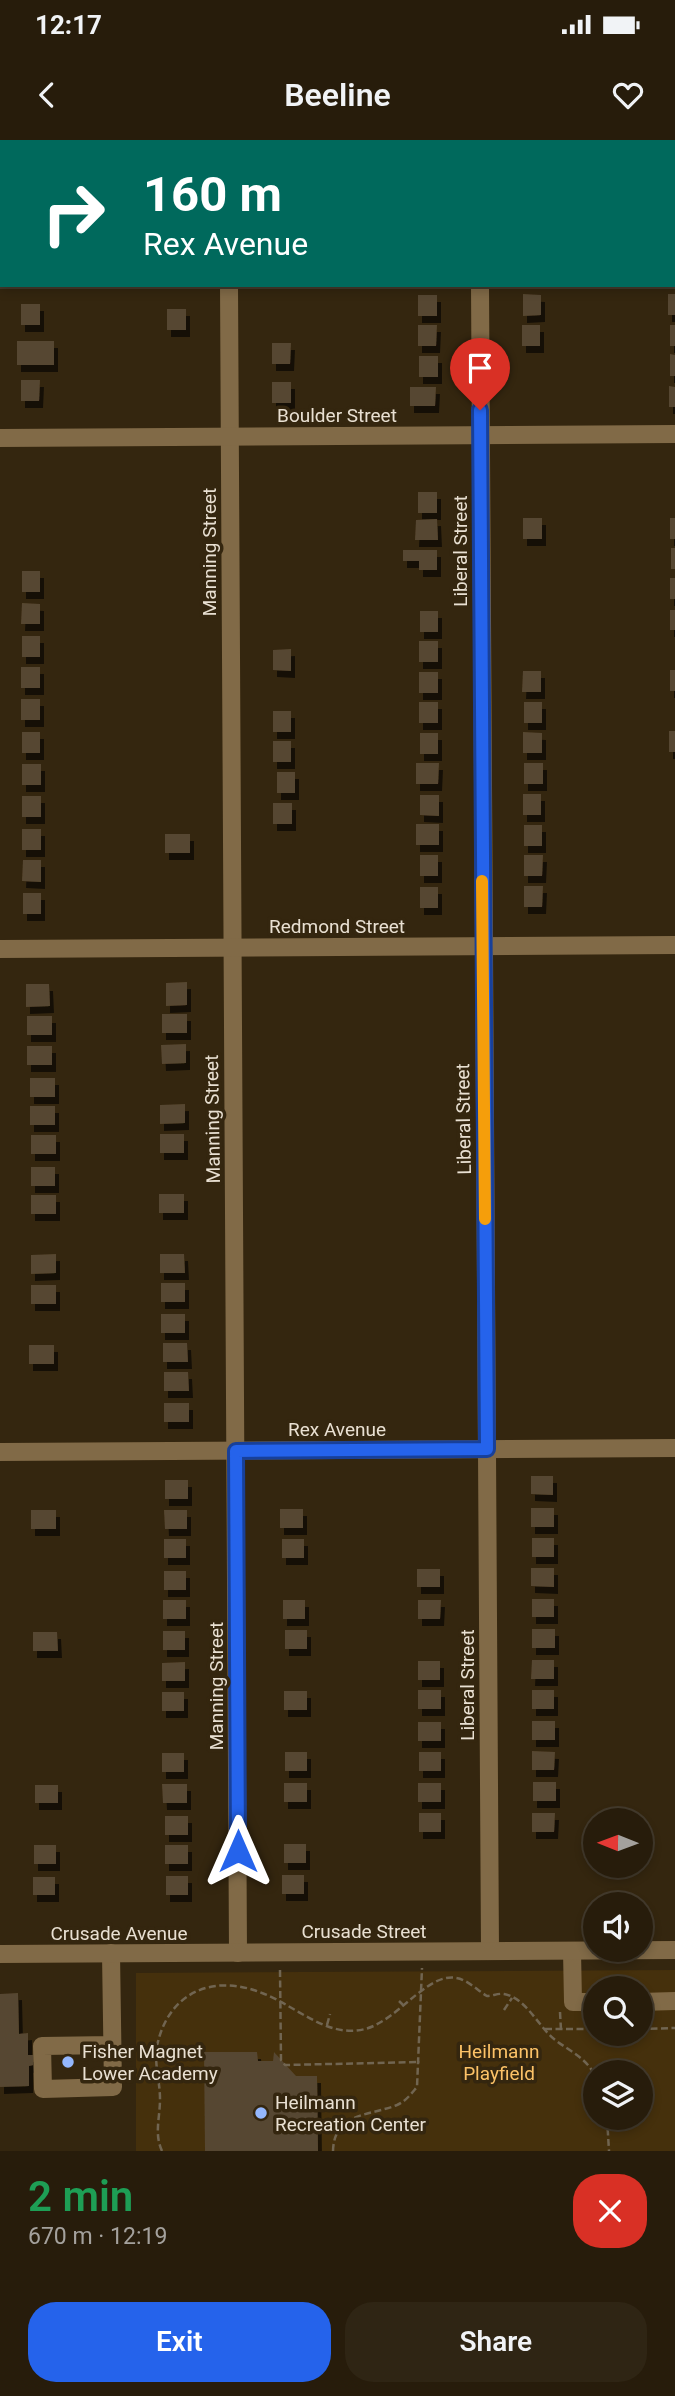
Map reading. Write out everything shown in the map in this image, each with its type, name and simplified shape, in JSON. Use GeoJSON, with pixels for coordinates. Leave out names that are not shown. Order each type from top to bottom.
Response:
{"type":"FeatureCollection","features":[{"type":"Feature","properties":{"kind":"street","name":"Manning Street"},"geometry":{"type":"LineString","coordinates":[[229,287],[238,1953]]}},
{"type":"Feature","properties":{"kind":"street","name":"Liberal Street"},"geometry":{"type":"LineString","coordinates":[[480,287],[490,1951]]}},
{"type":"Feature","properties":{"kind":"street","name":"Boulder Street"},"geometry":{"type":"LineString","coordinates":[[0,438],[675,434]]}},
{"type":"Feature","properties":{"kind":"street","name":"Redmond Street"},"geometry":{"type":"LineString","coordinates":[[0,948],[675,945]]}},
{"type":"Feature","properties":{"kind":"street","name":"Rex Avenue"},"geometry":{"type":"LineString","coordinates":[[0,1452],[675,1448]]}},
{"type":"Feature","properties":{"kind":"street"},"geometry":{"type":"LineString","coordinates":[[490,1951],[675,1950]]}},
{"type":"Feature","properties":{"kind":"street","name":"Crusade Street"},"geometry":{"type":"LineString","coordinates":[[238,1953],[490,1951]]}},
{"type":"Feature","properties":{"kind":"street"},"geometry":{"type":"LineString","coordinates":[[572,1951],[573,2002],[583,2002]]}},
{"type":"Feature","properties":{"kind":"street","name":"Crusade Avenue"},"geometry":{"type":"LineString","coordinates":[[0,1954],[238,1953]]}},
{"type":"Feature","properties":{"kind":"street"},"geometry":{"type":"LineString","coordinates":[[111,1954],[113,2087],[43,2089],[42,2046],[112,2045]]}},
{"type":"Feature","properties":{"kind":"street"},"geometry":{"type":"LineString","coordinates":[[653,2002],[675,2001]]}},
{"type":"Feature","properties":{"kind":"path"},"geometry":{"type":"LineString","coordinates":[[280,1952],[281,2060],[285,2065],[420,2062]]}},
{"type":"Feature","properties":{"kind":"path"},"geometry":{"type":"LineString","coordinates":[[333,2151],[333,2139],[346,2120],[407,2099],[418,2087],[422,1952]]}},
{"type":"Feature","properties":{"kind":"path"},"geometry":{"type":"LineString","coordinates":[[162,2151],[156,2139],[160,2098],[156,2051],[160,2034],[174,2007],[193,1990],[214,1986],[247,1987],[327,2025],[343,2029],[364,2029],[405,2007],[429,1983],[452,1978],[464,1980],[487,1996],[503,1994],[512,1998],[531,2012],[545,2029],[583,2061]]}},
{"type":"Feature","properties":{"kind":"path"},"geometry":{"type":"LineString","coordinates":[[504,2010],[512,1998]]}},
{"type":"Feature","properties":{"kind":"path"},"geometry":{"type":"LineString","coordinates":[[399,2001],[405,2007]]}},
{"type":"Feature","properties":{"kind":"path"},"geometry":{"type":"LineString","coordinates":[[327,2025],[330,2014]]}},
{"type":"Feature","properties":{"kind":"path"},"geometry":{"type":"LineString","coordinates":[[653,2029],[675,2028]]}},
{"type":"Feature","properties":{"kind":"path"},"geometry":{"type":"LineString","coordinates":[[545,2029],[583,2029]]}},
{"type":"Feature","properties":{"kind":"path"},"geometry":{"type":"LineString","coordinates":[[608,2130],[609,2151]]}},
{"type":"Feature","properties":{"kind":"green space","name":"Heilmann Playfield"},"geometry":{"type":"Polygon","coordinates":[[[675,1970],[675,2151],[136,2151],[136,1973],[675,1970]]]}},
{"type":"Feature","properties":{"kind":"building"},"geometry":{"type":"Polygon","coordinates":[[[523,294],[541,295],[541,315],[523,316],[523,294]]]}},
{"type":"Feature","properties":{"kind":"building"},"geometry":{"type":"Polygon","coordinates":[[[668,294],[675,294],[675,315],[668,315],[668,294]]]}},
{"type":"Feature","properties":{"kind":"building"},"geometry":{"type":"Polygon","coordinates":[[[418,295],[437,295],[437,316],[418,316],[418,295]]]}},
{"type":"Feature","properties":{"kind":"building"},"geometry":{"type":"Polygon","coordinates":[[[21,304],[40,304],[40,325],[21,325],[21,304]]]}},
{"type":"Feature","properties":{"kind":"building"},"geometry":{"type":"Polygon","coordinates":[[[167,309],[186,309],[186,330],[167,330],[167,309]]]}},
{"type":"Feature","properties":{"kind":"building"},"geometry":{"type":"Polygon","coordinates":[[[418,325],[437,325],[436,346],[418,346],[418,325]]]}},
{"type":"Feature","properties":{"kind":"building"},"geometry":{"type":"Polygon","coordinates":[[[522,325],[540,325],[540,346],[522,346],[522,325]]]}},
{"type":"Feature","properties":{"kind":"building"},"geometry":{"type":"Polygon","coordinates":[[[670,325],[675,325],[675,346],[670,346],[670,325]]]}},
{"type":"Feature","properties":{"kind":"building"},"geometry":{"type":"Polygon","coordinates":[[[17,341],[54,341],[54,365],[17,365],[17,341]]]}},
{"type":"Feature","properties":{"kind":"building"},"geometry":{"type":"Polygon","coordinates":[[[272,343],[291,343],[290,364],[272,364],[272,343]]]}},
{"type":"Feature","properties":{"kind":"building"},"geometry":{"type":"Polygon","coordinates":[[[670,354],[675,355],[675,376],[670,376],[670,354]]]}},
{"type":"Feature","properties":{"kind":"building"},"geometry":{"type":"Polygon","coordinates":[[[419,356],[438,356],[438,377],[419,377],[419,356]]]}},
{"type":"Feature","properties":{"kind":"building"},"geometry":{"type":"Polygon","coordinates":[[[21,380],[40,380],[39,401],[21,401],[21,380]]]}},
{"type":"Feature","properties":{"kind":"building"},"geometry":{"type":"Polygon","coordinates":[[[272,382],[291,382],[291,403],[272,403],[272,382]]]}},
{"type":"Feature","properties":{"kind":"building"},"geometry":{"type":"Polygon","coordinates":[[[669,386],[675,387],[675,407],[669,407],[669,386]]]}},
{"type":"Feature","properties":{"kind":"building"},"geometry":{"type":"Polygon","coordinates":[[[410,387],[436,387],[435,406],[410,406],[410,387]]]}},
{"type":"Feature","properties":{"kind":"building"},"geometry":{"type":"Polygon","coordinates":[[[418,492],[437,492],[437,513],[418,513],[418,492]]]}},
{"type":"Feature","properties":{"kind":"building"},"geometry":{"type":"Polygon","coordinates":[[[523,518],[542,518],[542,539],[523,539],[523,518]]]}},
{"type":"Feature","properties":{"kind":"building"},"geometry":{"type":"Polygon","coordinates":[[[670,518],[675,518],[675,539],[670,539],[670,518]]]}},
{"type":"Feature","properties":{"kind":"building"},"geometry":{"type":"Polygon","coordinates":[[[437,519],[438,540],[415,540],[416,520],[437,519]]]}},
{"type":"Feature","properties":{"kind":"building"},"geometry":{"type":"Polygon","coordinates":[[[671,548],[675,548],[675,569],[671,569],[671,548]]]}},
{"type":"Feature","properties":{"kind":"building"},"geometry":{"type":"Polygon","coordinates":[[[403,550],[437,550],[437,570],[419,570],[419,561],[403,561],[403,550]]]}},
{"type":"Feature","properties":{"kind":"building"},"geometry":{"type":"Polygon","coordinates":[[[22,571],[40,571],[40,592],[22,592],[22,571]]]}},
{"type":"Feature","properties":{"kind":"building"},"geometry":{"type":"Polygon","coordinates":[[[670,578],[675,578],[675,599],[670,599],[670,578]]]}},
{"type":"Feature","properties":{"kind":"building"},"geometry":{"type":"Polygon","coordinates":[[[22,603],[40,604],[40,624],[21,624],[22,603]]]}},
{"type":"Feature","properties":{"kind":"building"},"geometry":{"type":"Polygon","coordinates":[[[670,610],[675,610],[675,630],[670,630],[670,610]]]}},
{"type":"Feature","properties":{"kind":"building"},"geometry":{"type":"Polygon","coordinates":[[[420,611],[438,611],[438,632],[420,632],[420,611]]]}},
{"type":"Feature","properties":{"kind":"building"},"geometry":{"type":"Polygon","coordinates":[[[22,636],[40,636],[40,657],[22,657],[22,636]]]}},
{"type":"Feature","properties":{"kind":"building"},"geometry":{"type":"Polygon","coordinates":[[[419,641],[438,641],[438,662],[419,662],[419,641]]]}},
{"type":"Feature","properties":{"kind":"building"},"geometry":{"type":"Polygon","coordinates":[[[291,649],[291,671],[273,670],[273,650],[291,649]]]}},
{"type":"Feature","properties":{"kind":"building"},"geometry":{"type":"Polygon","coordinates":[[[21,667],[40,667],[40,688],[21,688],[21,667]]]}},
{"type":"Feature","properties":{"kind":"building"},"geometry":{"type":"Polygon","coordinates":[[[670,670],[675,670],[675,691],[670,691],[670,670]]]}},
{"type":"Feature","properties":{"kind":"building"},"geometry":{"type":"Polygon","coordinates":[[[523,671],[541,671],[541,692],[522,692],[523,671]]]}},
{"type":"Feature","properties":{"kind":"building"},"geometry":{"type":"Polygon","coordinates":[[[419,672],[438,672],[438,693],[419,693],[419,672]]]}},
{"type":"Feature","properties":{"kind":"building"},"geometry":{"type":"Polygon","coordinates":[[[21,699],[40,699],[40,720],[21,720],[21,699]]]}},
{"type":"Feature","properties":{"kind":"building"},"geometry":{"type":"Polygon","coordinates":[[[419,702],[438,702],[438,723],[419,723],[419,702]]]}},
{"type":"Feature","properties":{"kind":"building"},"geometry":{"type":"Polygon","coordinates":[[[524,702],[542,702],[542,723],[524,723],[524,702]]]}},
{"type":"Feature","properties":{"kind":"building"},"geometry":{"type":"Polygon","coordinates":[[[273,711],[291,711],[291,732],[273,732],[273,711]]]}},
{"type":"Feature","properties":{"kind":"building"},"geometry":{"type":"Polygon","coordinates":[[[669,731],[675,731],[675,752],[669,752],[669,731]]]}},
{"type":"Feature","properties":{"kind":"building"},"geometry":{"type":"Polygon","coordinates":[[[22,732],[40,732],[40,753],[22,753],[22,732]]]}},
{"type":"Feature","properties":{"kind":"building"},"geometry":{"type":"Polygon","coordinates":[[[523,732],[542,733],[542,753],[523,753],[523,732]]]}},
{"type":"Feature","properties":{"kind":"building"},"geometry":{"type":"Polygon","coordinates":[[[420,733],[438,733],[438,754],[420,754],[420,733]]]}},
{"type":"Feature","properties":{"kind":"building"},"geometry":{"type":"Polygon","coordinates":[[[273,741],[291,741],[291,762],[273,762],[273,741]]]}},
{"type":"Feature","properties":{"kind":"building"},"geometry":{"type":"Polygon","coordinates":[[[416,763],[439,763],[438,784],[416,784],[416,763]]]}},
{"type":"Feature","properties":{"kind":"building"},"geometry":{"type":"Polygon","coordinates":[[[524,763],[543,763],[543,784],[524,784],[524,763]]]}},
{"type":"Feature","properties":{"kind":"building"},"geometry":{"type":"Polygon","coordinates":[[[22,764],[41,764],[41,785],[22,785],[22,764]]]}},
{"type":"Feature","properties":{"kind":"building"},"geometry":{"type":"Polygon","coordinates":[[[277,772],[295,772],[295,793],[277,793],[277,772]]]}},
{"type":"Feature","properties":{"kind":"building"},"geometry":{"type":"Polygon","coordinates":[[[523,794],[541,794],[541,815],[523,815],[523,794]]]}},
{"type":"Feature","properties":{"kind":"building"},"geometry":{"type":"Polygon","coordinates":[[[420,795],[439,795],[439,816],[420,815],[420,795]]]}},
{"type":"Feature","properties":{"kind":"building"},"geometry":{"type":"Polygon","coordinates":[[[22,796],[41,796],[41,817],[22,817],[22,796]]]}},
{"type":"Feature","properties":{"kind":"building"},"geometry":{"type":"Polygon","coordinates":[[[273,803],[292,803],[292,824],[273,824],[273,803]]]}},
{"type":"Feature","properties":{"kind":"building"},"geometry":{"type":"Polygon","coordinates":[[[416,824],[439,824],[439,845],[416,845],[416,824]]]}},
{"type":"Feature","properties":{"kind":"building"},"geometry":{"type":"Polygon","coordinates":[[[524,825],[542,825],[542,846],[524,846],[524,825]]]}},
{"type":"Feature","properties":{"kind":"building"},"geometry":{"type":"Polygon","coordinates":[[[22,829],[41,829],[41,850],[22,850],[22,829]]]}},
{"type":"Feature","properties":{"kind":"building"},"geometry":{"type":"Polygon","coordinates":[[[165,834],[190,834],[190,853],[165,853],[165,834]]]}},
{"type":"Feature","properties":{"kind":"building"},"geometry":{"type":"Polygon","coordinates":[[[420,855],[438,855],[438,876],[420,876],[420,855]]]}},
{"type":"Feature","properties":{"kind":"building"},"geometry":{"type":"Polygon","coordinates":[[[524,855],[543,855],[542,876],[524,876],[524,855]]]}},
{"type":"Feature","properties":{"kind":"building"},"geometry":{"type":"Polygon","coordinates":[[[23,860],[41,860],[41,882],[22,881],[23,860]]]}},
{"type":"Feature","properties":{"kind":"building"},"geometry":{"type":"Polygon","coordinates":[[[524,886],[543,886],[542,907],[524,907],[524,886]]]}},
{"type":"Feature","properties":{"kind":"building"},"geometry":{"type":"Polygon","coordinates":[[[420,887],[438,887],[438,908],[420,908],[420,887]]]}},
{"type":"Feature","properties":{"kind":"building"},"geometry":{"type":"Polygon","coordinates":[[[23,893],[41,893],[41,914],[23,914],[23,893]]]}},
{"type":"Feature","properties":{"kind":"building"},"geometry":{"type":"Polygon","coordinates":[[[187,982],[187,1005],[166,1006],[166,983],[187,982]]]}},
{"type":"Feature","properties":{"kind":"building"},"geometry":{"type":"Polygon","coordinates":[[[26,984],[49,984],[50,1006],[26,1007],[26,984]]]}},
{"type":"Feature","properties":{"kind":"building"},"geometry":{"type":"Polygon","coordinates":[[[162,1014],[187,1014],[187,1033],[162,1033],[162,1014]]]}},
{"type":"Feature","properties":{"kind":"building"},"geometry":{"type":"Polygon","coordinates":[[[27,1016],[52,1016],[52,1035],[27,1035],[27,1016]]]}},
{"type":"Feature","properties":{"kind":"building"},"geometry":{"type":"Polygon","coordinates":[[[186,1044],[186,1063],[162,1064],[161,1045],[186,1044]]]}},
{"type":"Feature","properties":{"kind":"building"},"geometry":{"type":"Polygon","coordinates":[[[27,1046],[52,1046],[52,1065],[27,1065],[27,1046]]]}},
{"type":"Feature","properties":{"kind":"building"},"geometry":{"type":"Polygon","coordinates":[[[30,1078],[55,1078],[55,1097],[30,1097],[30,1078]]]}},
{"type":"Feature","properties":{"kind":"building"},"geometry":{"type":"Polygon","coordinates":[[[185,1104],[185,1123],[160,1124],[160,1105],[185,1104]]]}},
{"type":"Feature","properties":{"kind":"building"},"geometry":{"type":"Polygon","coordinates":[[[30,1106],[55,1106],[55,1125],[30,1125],[30,1106]]]}},
{"type":"Feature","properties":{"kind":"building"},"geometry":{"type":"Polygon","coordinates":[[[160,1134],[184,1134],[184,1153],[160,1153],[160,1134]]]}},
{"type":"Feature","properties":{"kind":"building"},"geometry":{"type":"Polygon","coordinates":[[[31,1135],[56,1135],[56,1154],[31,1154],[31,1135]]]}},
{"type":"Feature","properties":{"kind":"building"},"geometry":{"type":"Polygon","coordinates":[[[31,1167],[55,1167],[55,1186],[31,1186],[31,1167]]]}},
{"type":"Feature","properties":{"kind":"building"},"geometry":{"type":"Polygon","coordinates":[[[159,1194],[184,1194],[184,1213],[159,1213],[159,1194]]]}},
{"type":"Feature","properties":{"kind":"building"},"geometry":{"type":"Polygon","coordinates":[[[31,1195],[56,1195],[56,1214],[31,1214],[31,1195]]]}},
{"type":"Feature","properties":{"kind":"building"},"geometry":{"type":"Polygon","coordinates":[[[56,1254],[56,1273],[31,1274],[31,1255],[56,1254]]]}},
{"type":"Feature","properties":{"kind":"building"},"geometry":{"type":"Polygon","coordinates":[[[160,1254],[184,1254],[185,1273],[160,1273],[160,1254]]]}},
{"type":"Feature","properties":{"kind":"building"},"geometry":{"type":"Polygon","coordinates":[[[161,1283],[185,1283],[185,1302],[161,1302],[161,1283]]]}},
{"type":"Feature","properties":{"kind":"building"},"geometry":{"type":"Polygon","coordinates":[[[31,1285],[56,1285],[56,1304],[31,1304],[31,1285]]]}},
{"type":"Feature","properties":{"kind":"building"},"geometry":{"type":"Polygon","coordinates":[[[161,1314],[185,1314],[185,1333],[161,1333],[161,1314]]]}},
{"type":"Feature","properties":{"kind":"building"},"geometry":{"type":"Polygon","coordinates":[[[163,1343],[187,1343],[188,1362],[163,1362],[163,1343]]]}},
{"type":"Feature","properties":{"kind":"building"},"geometry":{"type":"Polygon","coordinates":[[[29,1345],[54,1345],[54,1364],[29,1364],[29,1345]]]}},
{"type":"Feature","properties":{"kind":"building"},"geometry":{"type":"Polygon","coordinates":[[[164,1372],[188,1372],[189,1391],[164,1391],[164,1372]]]}},
{"type":"Feature","properties":{"kind":"building"},"geometry":{"type":"Polygon","coordinates":[[[164,1403],[189,1403],[189,1422],[164,1422],[164,1403]]]}},
{"type":"Feature","properties":{"kind":"building"},"geometry":{"type":"Polygon","coordinates":[[[531,1476],[553,1476],[553,1495],[531,1494],[531,1476]]]}},
{"type":"Feature","properties":{"kind":"building"},"geometry":{"type":"Polygon","coordinates":[[[165,1480],[188,1480],[188,1499],[165,1499],[165,1480]]]}},
{"type":"Feature","properties":{"kind":"building"},"geometry":{"type":"Polygon","coordinates":[[[531,1508],[554,1508],[554,1527],[531,1527],[531,1508]]]}},
{"type":"Feature","properties":{"kind":"building"},"geometry":{"type":"Polygon","coordinates":[[[280,1509],[303,1509],[303,1528],[280,1528],[280,1509]]]}},
{"type":"Feature","properties":{"kind":"building"},"geometry":{"type":"Polygon","coordinates":[[[31,1510],[56,1510],[56,1529],[31,1529],[31,1510]]]}},
{"type":"Feature","properties":{"kind":"building"},"geometry":{"type":"Polygon","coordinates":[[[164,1510],[187,1510],[187,1529],[165,1529],[164,1510]]]}},
{"type":"Feature","properties":{"kind":"building"},"geometry":{"type":"Polygon","coordinates":[[[532,1538],[554,1538],[554,1557],[532,1557],[532,1538]]]}},
{"type":"Feature","properties":{"kind":"building"},"geometry":{"type":"Polygon","coordinates":[[[164,1539],[186,1539],[186,1558],[164,1558],[164,1539]]]}},
{"type":"Feature","properties":{"kind":"building"},"geometry":{"type":"Polygon","coordinates":[[[282,1539],[304,1539],[304,1558],[282,1558],[282,1539]]]}},
{"type":"Feature","properties":{"kind":"building"},"geometry":{"type":"Polygon","coordinates":[[[531,1568],[554,1568],[554,1587],[531,1586],[531,1568]]]}},
{"type":"Feature","properties":{"kind":"building"},"geometry":{"type":"Polygon","coordinates":[[[417,1569],[440,1569],[440,1587],[417,1587],[417,1569]]]}},
{"type":"Feature","properties":{"kind":"building"},"geometry":{"type":"Polygon","coordinates":[[[164,1571],[186,1571],[186,1590],[164,1590],[164,1571]]]}},
{"type":"Feature","properties":{"kind":"building"},"geometry":{"type":"Polygon","coordinates":[[[532,1599],[554,1599],[554,1617],[532,1617],[532,1599]]]}},
{"type":"Feature","properties":{"kind":"building"},"geometry":{"type":"Polygon","coordinates":[[[163,1600],[186,1600],[186,1619],[163,1619],[163,1600]]]}},
{"type":"Feature","properties":{"kind":"building"},"geometry":{"type":"Polygon","coordinates":[[[283,1600],[305,1600],[305,1619],[283,1619],[283,1600]]]}},
{"type":"Feature","properties":{"kind":"building"},"geometry":{"type":"Polygon","coordinates":[[[418,1600],[441,1600],[440,1619],[418,1619],[418,1600]]]}},
{"type":"Feature","properties":{"kind":"building"},"geometry":{"type":"Polygon","coordinates":[[[532,1629],[555,1629],[555,1648],[532,1648],[532,1629]]]}},
{"type":"Feature","properties":{"kind":"building"},"geometry":{"type":"Polygon","coordinates":[[[285,1630],[307,1630],[307,1649],[285,1649],[285,1630]]]}},
{"type":"Feature","properties":{"kind":"building"},"geometry":{"type":"Polygon","coordinates":[[[163,1631],[185,1631],[185,1650],[163,1650],[163,1631]]]}},
{"type":"Feature","properties":{"kind":"building"},"geometry":{"type":"Polygon","coordinates":[[[33,1632],[57,1632],[58,1651],[33,1651],[33,1632]]]}},
{"type":"Feature","properties":{"kind":"building"},"geometry":{"type":"Polygon","coordinates":[[[532,1660],[554,1660],[554,1679],[531,1679],[532,1660]]]}},
{"type":"Feature","properties":{"kind":"building"},"geometry":{"type":"Polygon","coordinates":[[[418,1661],[440,1661],[440,1680],[418,1680],[418,1661]]]}},
{"type":"Feature","properties":{"kind":"building"},"geometry":{"type":"Polygon","coordinates":[[[185,1662],[185,1681],[162,1681],[162,1663],[185,1662]]]}},
{"type":"Feature","properties":{"kind":"building"},"geometry":{"type":"Polygon","coordinates":[[[418,1690],[441,1690],[441,1709],[418,1709],[418,1690]]]}},
{"type":"Feature","properties":{"kind":"building"},"geometry":{"type":"Polygon","coordinates":[[[532,1690],[554,1690],[554,1709],[532,1709],[532,1690]]]}},
{"type":"Feature","properties":{"kind":"building"},"geometry":{"type":"Polygon","coordinates":[[[284,1691],[307,1691],[307,1710],[284,1710],[284,1691]]]}},
{"type":"Feature","properties":{"kind":"building"},"geometry":{"type":"Polygon","coordinates":[[[162,1692],[184,1692],[184,1711],[162,1711],[162,1692]]]}},
{"type":"Feature","properties":{"kind":"building"},"geometry":{"type":"Polygon","coordinates":[[[532,1721],[555,1721],[555,1740],[532,1740],[532,1721]]]}},
{"type":"Feature","properties":{"kind":"building"},"geometry":{"type":"Polygon","coordinates":[[[418,1722],[441,1722],[441,1741],[418,1741],[418,1722]]]}},
{"type":"Feature","properties":{"kind":"building"},"geometry":{"type":"Polygon","coordinates":[[[532,1751],[555,1752],[554,1770],[532,1770],[532,1751]]]}},
{"type":"Feature","properties":{"kind":"building"},"geometry":{"type":"Polygon","coordinates":[[[285,1752],[307,1752],[307,1771],[285,1771],[285,1752]]]}},
{"type":"Feature","properties":{"kind":"building"},"geometry":{"type":"Polygon","coordinates":[[[419,1752],[441,1752],[441,1771],[419,1771],[419,1752]]]}},
{"type":"Feature","properties":{"kind":"building"},"geometry":{"type":"Polygon","coordinates":[[[162,1753],[184,1753],[184,1772],[162,1772],[162,1753]]]}},
{"type":"Feature","properties":{"kind":"building"},"geometry":{"type":"Polygon","coordinates":[[[533,1782],[556,1782],[556,1801],[533,1801],[533,1782]]]}},
{"type":"Feature","properties":{"kind":"building"},"geometry":{"type":"Polygon","coordinates":[[[284,1783],[307,1783],[307,1802],[284,1802],[284,1783]]]}},
{"type":"Feature","properties":{"kind":"building"},"geometry":{"type":"Polygon","coordinates":[[[418,1783],[441,1783],[441,1802],[418,1802],[418,1783]]]}},
{"type":"Feature","properties":{"kind":"building"},"geometry":{"type":"Polygon","coordinates":[[[162,1784],[187,1784],[187,1803],[163,1803],[162,1784]]]}},
{"type":"Feature","properties":{"kind":"building"},"geometry":{"type":"Polygon","coordinates":[[[35,1785],[58,1785],[58,1803],[35,1803],[35,1785]]]}},
{"type":"Feature","properties":{"kind":"building"},"geometry":{"type":"Polygon","coordinates":[[[419,1813],[441,1813],[441,1832],[419,1832],[419,1813]]]}},
{"type":"Feature","properties":{"kind":"building"},"geometry":{"type":"Polygon","coordinates":[[[532,1813],[555,1813],[554,1832],[532,1832],[532,1813]]]}},
{"type":"Feature","properties":{"kind":"building"},"geometry":{"type":"Polygon","coordinates":[[[165,1816],[188,1816],[188,1835],[165,1835],[165,1816]]]}},
{"type":"Feature","properties":{"kind":"building"},"geometry":{"type":"Polygon","coordinates":[[[284,1844],[306,1844],[306,1863],[284,1863],[284,1844]]]}},
{"type":"Feature","properties":{"kind":"building"},"geometry":{"type":"Polygon","coordinates":[[[34,1845],[56,1845],[56,1864],[34,1864],[34,1845]]]}},
{"type":"Feature","properties":{"kind":"building"},"geometry":{"type":"Polygon","coordinates":[[[165,1845],[188,1845],[188,1864],[165,1864],[165,1845]]]}},
{"type":"Feature","properties":{"kind":"building"},"geometry":{"type":"Polygon","coordinates":[[[282,1875],[304,1875],[304,1894],[282,1894],[282,1875]]]}},
{"type":"Feature","properties":{"kind":"building"},"geometry":{"type":"Polygon","coordinates":[[[166,1876],[188,1876],[188,1895],[166,1895],[166,1876]]]}},
{"type":"Feature","properties":{"kind":"building"},"geometry":{"type":"Polygon","coordinates":[[[33,1877],[55,1877],[55,1895],[33,1895],[33,1877]]]}},
{"type":"Feature","properties":{"kind":"building"},"geometry":{"type":"Polygon","coordinates":[[[18,1993],[19,2034],[28,2033],[28,2055],[33,2055],[33,2065],[29,2066],[29,2086],[0,2087],[0,1994],[18,1993]]]}},
{"type":"Feature","properties":{"kind":"building","name":"Heilmann Recreation Center"},"geometry":{"type":"Polygon","coordinates":[[[204,2052],[257,2052],[258,2061],[273,2061],[274,2052],[296,2076],[317,2076],[318,2151],[205,2151],[204,2052]]]}},
{"type":"Feature","properties":{"kind":"slow traffic"},"geometry":{"type":"LineString","coordinates":[[482,881],[485,1219]]}},
{"type":"Feature","properties":{"kind":"place","name":"Fisher Magnet Lower Academy"},"geometry":{"type":"Point","coordinates":[68,2062]}},
{"type":"Feature","properties":{"kind":"place","name":"Heilmann Recreation Center"},"geometry":{"type":"Point","coordinates":[261,2113]}},
{"type":"Feature","properties":{"kind":"route"},"geometry":{"type":"LineString","coordinates":[[238,1851],[236,1451],[487,1449],[480,410]]}}]}
